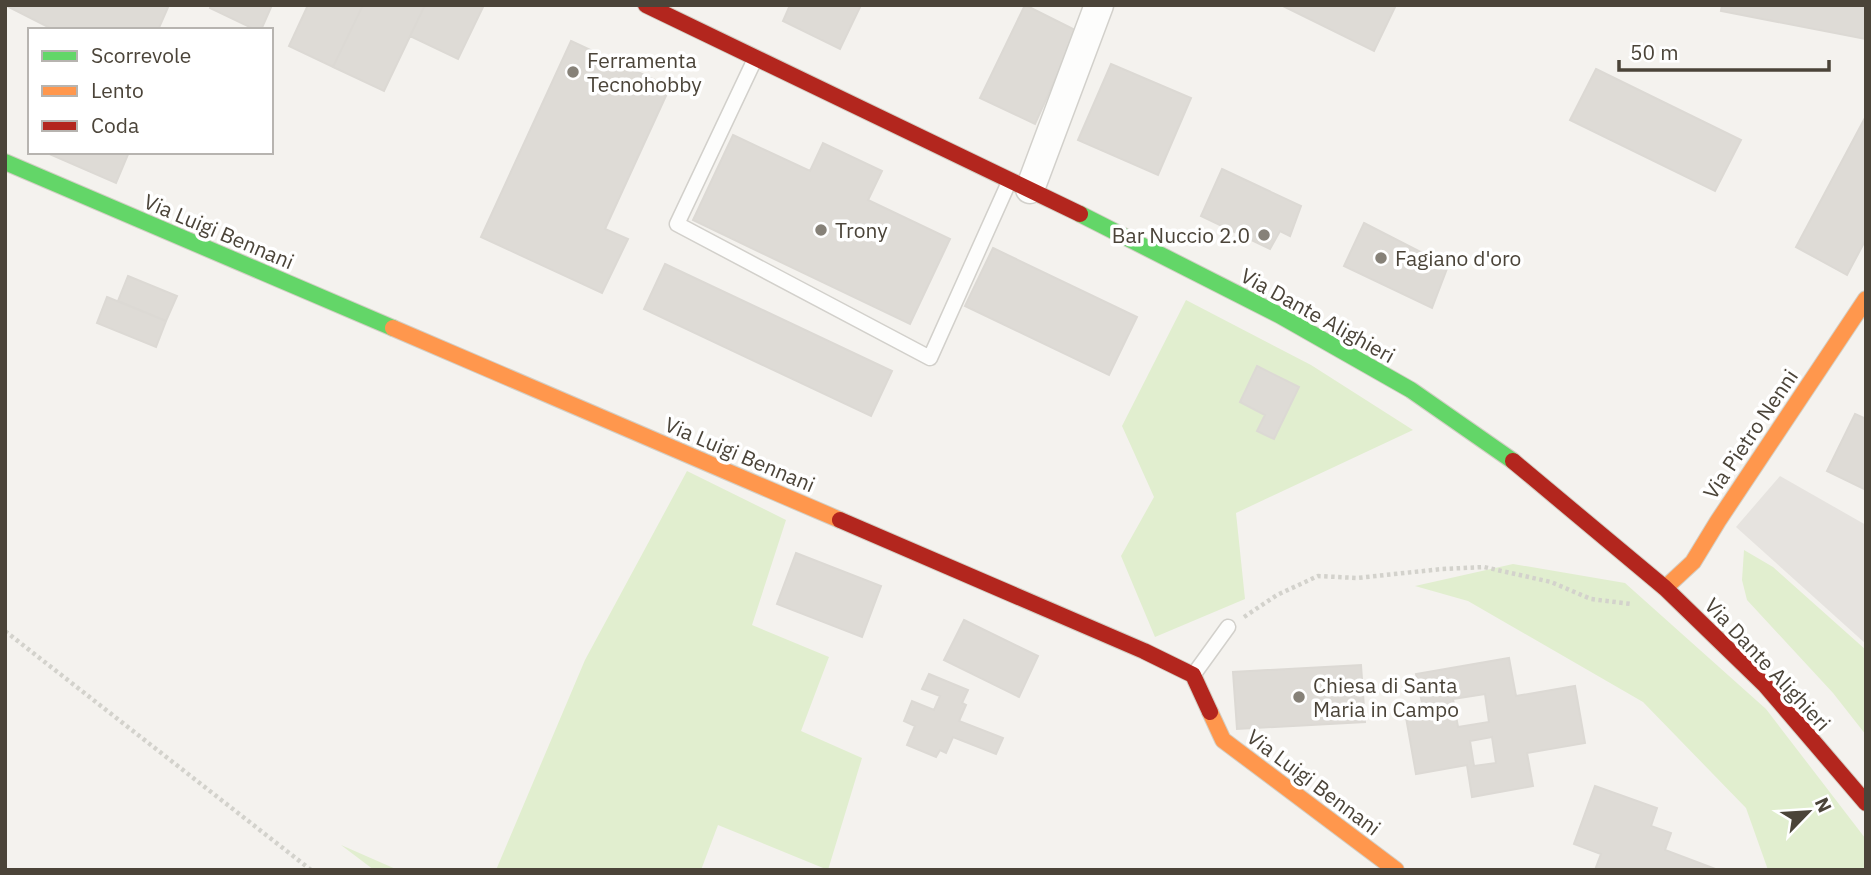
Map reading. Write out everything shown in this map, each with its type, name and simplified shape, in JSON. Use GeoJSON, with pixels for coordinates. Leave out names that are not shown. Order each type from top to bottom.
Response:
{"type":"FeatureCollection","features":[{"type":"Feature","properties":{"kind":"street"},"geometry":{"type":"LineString","coordinates":[[1020,185],[1099,5]]}},
{"type":"Feature","properties":{"kind":"street","name":"Via Dante Alighieri"},"geometry":{"type":"LineString","coordinates":[[649,6],[1020,185],[1279,315],[1411,390],[1524,468],[1665,588],[1765,685],[1866,803]]}},
{"type":"Feature","properties":{"kind":"street","name":"Via Luigi Bennani"},"geometry":{"type":"LineString","coordinates":[[5,162],[1144,651],[1194,676],[1223,740],[1396,870]]}},
{"type":"Feature","properties":{"kind":"street","name":"Via Pietro Nenni"},"geometry":{"type":"LineString","coordinates":[[1665,588],[1693,562],[1866,299]]}},
{"type":"Feature","properties":{"kind":"lane"},"geometry":{"type":"LineString","coordinates":[[755,58],[677,224],[930,358],[1020,185]]}},
{"type":"Feature","properties":{"kind":"lane"},"geometry":{"type":"LineString","coordinates":[[1194,676],[1228,627]]}},
{"type":"Feature","properties":{"kind":"path"},"geometry":{"type":"LineString","coordinates":[[1228,627],[1277,595],[1318,576],[1357,578],[1483,567],[1551,582],[1591,599],[1630,605],[1665,588]]}},
{"type":"Feature","properties":{"kind":"path"},"geometry":{"type":"LineString","coordinates":[[5,631],[311,870]]}},
{"type":"Feature","properties":{"kind":"green space"},"geometry":{"type":"Polygon","coordinates":[[[1186,300],[1311,365],[1413,430],[1236,513],[1245,599],[1155,637],[1121,556],[1154,497],[1122,426],[1186,300]]]}},
{"type":"Feature","properties":{"kind":"green space"},"geometry":{"type":"Polygon","coordinates":[[[687,471],[786,520],[752,625],[829,657],[801,731],[862,758],[828,870],[718,825],[701,870],[496,870],[585,660],[687,471]]]}},
{"type":"Feature","properties":{"kind":"green space"},"geometry":{"type":"Polygon","coordinates":[[[1744,550],[1773,567],[1866,650],[1866,735],[1833,693],[1747,600],[1742,580],[1744,550]]]}},
{"type":"Feature","properties":{"kind":"green space"},"geometry":{"type":"Polygon","coordinates":[[[1513,564],[1625,583],[1766,709],[1865,838],[1866,870],[1768,870],[1746,808],[1643,702],[1468,601],[1415,586],[1513,564]]]}},
{"type":"Feature","properties":{"kind":"green space"},"geometry":{"type":"Polygon","coordinates":[[[341,845],[398,870],[374,870],[341,845]]]}},
{"type":"Feature","properties":{"kind":"shaded area"},"geometry":{"type":"Polygon","coordinates":[[[1780,476],[1866,525],[1866,644],[1736,527],[1780,476]]]}},
{"type":"Feature","properties":{"kind":"building"},"geometry":{"type":"Polygon","coordinates":[[[5,5],[169,5],[159,28],[50,28],[5,5]]]}},
{"type":"Feature","properties":{"kind":"building"},"geometry":{"type":"Polygon","coordinates":[[[211,5],[272,5],[262,28],[252,28],[210,8],[211,5]]]}},
{"type":"Feature","properties":{"kind":"building"},"geometry":{"type":"Polygon","coordinates":[[[308,5],[363,5],[333,67],[289,46],[308,5]]]}},
{"type":"Feature","properties":{"kind":"building"},"geometry":{"type":"Polygon","coordinates":[[[363,5],[425,5],[384,91],[333,67],[363,5]]]}},
{"type":"Feature","properties":{"kind":"building"},"geometry":{"type":"Polygon","coordinates":[[[425,5],[484,5],[458,59],[410,36],[425,5]]]}},
{"type":"Feature","properties":{"kind":"building"},"geometry":{"type":"Polygon","coordinates":[[[790,5],[861,5],[840,49],[783,21],[790,5]]]}},
{"type":"Feature","properties":{"kind":"building"},"geometry":{"type":"Polygon","coordinates":[[[1025,5],[1077,31],[1035,124],[980,98],[1025,5]]]}},
{"type":"Feature","properties":{"kind":"building"},"geometry":{"type":"Polygon","coordinates":[[[1281,5],[1396,5],[1374,51],[1281,5]]]}},
{"type":"Feature","properties":{"kind":"building"},"geometry":{"type":"Polygon","coordinates":[[[1722,5],[1866,5],[1866,39],[1721,11],[1722,5]]]}},
{"type":"Feature","properties":{"kind":"building"},"geometry":{"type":"Polygon","coordinates":[[[571,41],[670,87],[605,229],[628,239],[602,293],[481,237],[571,41]]]}},
{"type":"Feature","properties":{"kind":"building"},"geometry":{"type":"Polygon","coordinates":[[[1111,64],[1191,98],[1158,175],[1078,140],[1111,64]]]}},
{"type":"Feature","properties":{"kind":"building"},"geometry":{"type":"Polygon","coordinates":[[[1596,69],[1741,140],[1715,191],[1570,120],[1596,69]]]}},
{"type":"Feature","properties":{"kind":"building"},"geometry":{"type":"Polygon","coordinates":[[[1866,116],[1866,239],[1847,275],[1796,247],[1866,116]]]}},
{"type":"Feature","properties":{"kind":"building","name":"Trony"},"geometry":{"type":"Polygon","coordinates":[[[733,135],[810,171],[823,143],[882,171],[868,200],[950,239],[910,324],[693,220],[733,135]]]}},
{"type":"Feature","properties":{"kind":"building"},"geometry":{"type":"Polygon","coordinates":[[[50,154],[128,154],[116,183],[50,154]]]}},
{"type":"Feature","properties":{"kind":"building"},"geometry":{"type":"Polygon","coordinates":[[[1222,169],[1301,206],[1290,236],[1280,231],[1270,249],[1201,216],[1222,169]]]}},
{"type":"Feature","properties":{"kind":"building"},"geometry":{"type":"Polygon","coordinates":[[[1364,223],[1448,266],[1432,308],[1344,266],[1364,223]]]}},
{"type":"Feature","properties":{"kind":"building"},"geometry":{"type":"Polygon","coordinates":[[[993,248],[1137,317],[1109,375],[965,306],[993,248]]]}},
{"type":"Feature","properties":{"kind":"building"},"geometry":{"type":"Polygon","coordinates":[[[665,264],[892,371],[871,416],[644,309],[665,264]]]}},
{"type":"Feature","properties":{"kind":"building"},"geometry":{"type":"Polygon","coordinates":[[[128,276],[177,296],[166,321],[118,301],[128,276]]]}},
{"type":"Feature","properties":{"kind":"building"},"geometry":{"type":"Polygon","coordinates":[[[107,297],[166,321],[156,347],[97,323],[107,297]]]}},
{"type":"Feature","properties":{"kind":"building"},"geometry":{"type":"Polygon","coordinates":[[[1257,366],[1299,387],[1274,439],[1257,431],[1265,415],[1240,402],[1257,366]]]}},
{"type":"Feature","properties":{"kind":"building"},"geometry":{"type":"Polygon","coordinates":[[[1855,414],[1866,419],[1866,490],[1827,471],[1855,414]]]}},
{"type":"Feature","properties":{"kind":"building"},"geometry":{"type":"Polygon","coordinates":[[[796,553],[881,586],[862,637],[777,604],[796,553]]]}},
{"type":"Feature","properties":{"kind":"building"},"geometry":{"type":"Polygon","coordinates":[[[964,620],[1038,656],[1019,697],[944,660],[964,620]]]}},
{"type":"Feature","properties":{"kind":"building"},"geometry":{"type":"Polygon","coordinates":[[[1509,658],[1516,696],[1575,686],[1585,743],[1527,753],[1533,786],[1472,797],[1467,765],[1416,774],[1404,706],[1422,703],[1416,674],[1509,658]],[[1485,694],[1453,699],[1458,727],[1489,722],[1485,694]],[[1492,737],[1470,741],[1474,766],[1496,763],[1492,737]]]}},
{"type":"Feature","properties":{"kind":"building","name":"Chiesa di Santa Maria in Campo"},"geometry":{"type":"Polygon","coordinates":[[[1361,665],[1365,722],[1237,729],[1233,672],[1361,665]]]}},
{"type":"Feature","properties":{"kind":"building"},"geometry":{"type":"Polygon","coordinates":[[[929,674],[968,690],[962,703],[966,705],[959,721],[1003,738],[996,754],[953,737],[946,753],[940,750],[936,757],[907,745],[915,726],[904,721],[912,701],[934,710],[940,696],[922,689],[929,674]]]}},
{"type":"Feature","properties":{"kind":"building"},"geometry":{"type":"Polygon","coordinates":[[[1595,786],[1657,808],[1651,826],[1671,833],[1665,850],[1718,870],[1595,870],[1601,854],[1574,844],[1595,786]]]}},
{"type":"Feature","properties":{"kind":"traffic: fast"},"geometry":{"type":"LineString","coordinates":[[5,162],[393,328]]}},
{"type":"Feature","properties":{"kind":"traffic: fast"},"geometry":{"type":"LineString","coordinates":[[1080,214],[1279,315],[1411,390],[1513,461]]}},
{"type":"Feature","properties":{"kind":"traffic: slow"},"geometry":{"type":"LineString","coordinates":[[1665,588],[1693,562],[1866,299]]}},
{"type":"Feature","properties":{"kind":"traffic: slow"},"geometry":{"type":"LineString","coordinates":[[393,328],[840,520]]}},
{"type":"Feature","properties":{"kind":"traffic: slow"},"geometry":{"type":"LineString","coordinates":[[1210,712],[1223,740],[1396,870]]}},
{"type":"Feature","properties":{"kind":"traffic: jam"},"geometry":{"type":"LineString","coordinates":[[646,5],[1080,214]]}},
{"type":"Feature","properties":{"kind":"traffic: jam"},"geometry":{"type":"LineString","coordinates":[[1513,461],[1665,588],[1765,685],[1866,803]]}},
{"type":"Feature","properties":{"kind":"traffic: jam"},"geometry":{"type":"LineString","coordinates":[[840,520],[1144,651],[1193,675],[1210,712]]}},
{"type":"Feature","properties":{"kind":"place","name":"Ferramenta Tecnohobby"},"geometry":{"type":"Point","coordinates":[573,72]}},
{"type":"Feature","properties":{"kind":"place","name":"Trony"},"geometry":{"type":"Point","coordinates":[821,230]}},
{"type":"Feature","properties":{"kind":"place","name":"Bar Nuccio 2.0"},"geometry":{"type":"Point","coordinates":[1264,235]}},
{"type":"Feature","properties":{"kind":"place","name":"Fagiano d'oro"},"geometry":{"type":"Point","coordinates":[1381,258]}},
{"type":"Feature","properties":{"kind":"place","name":"Chiesa di Santa Maria in Campo"},"geometry":{"type":"Point","coordinates":[1299,697]}}]}
